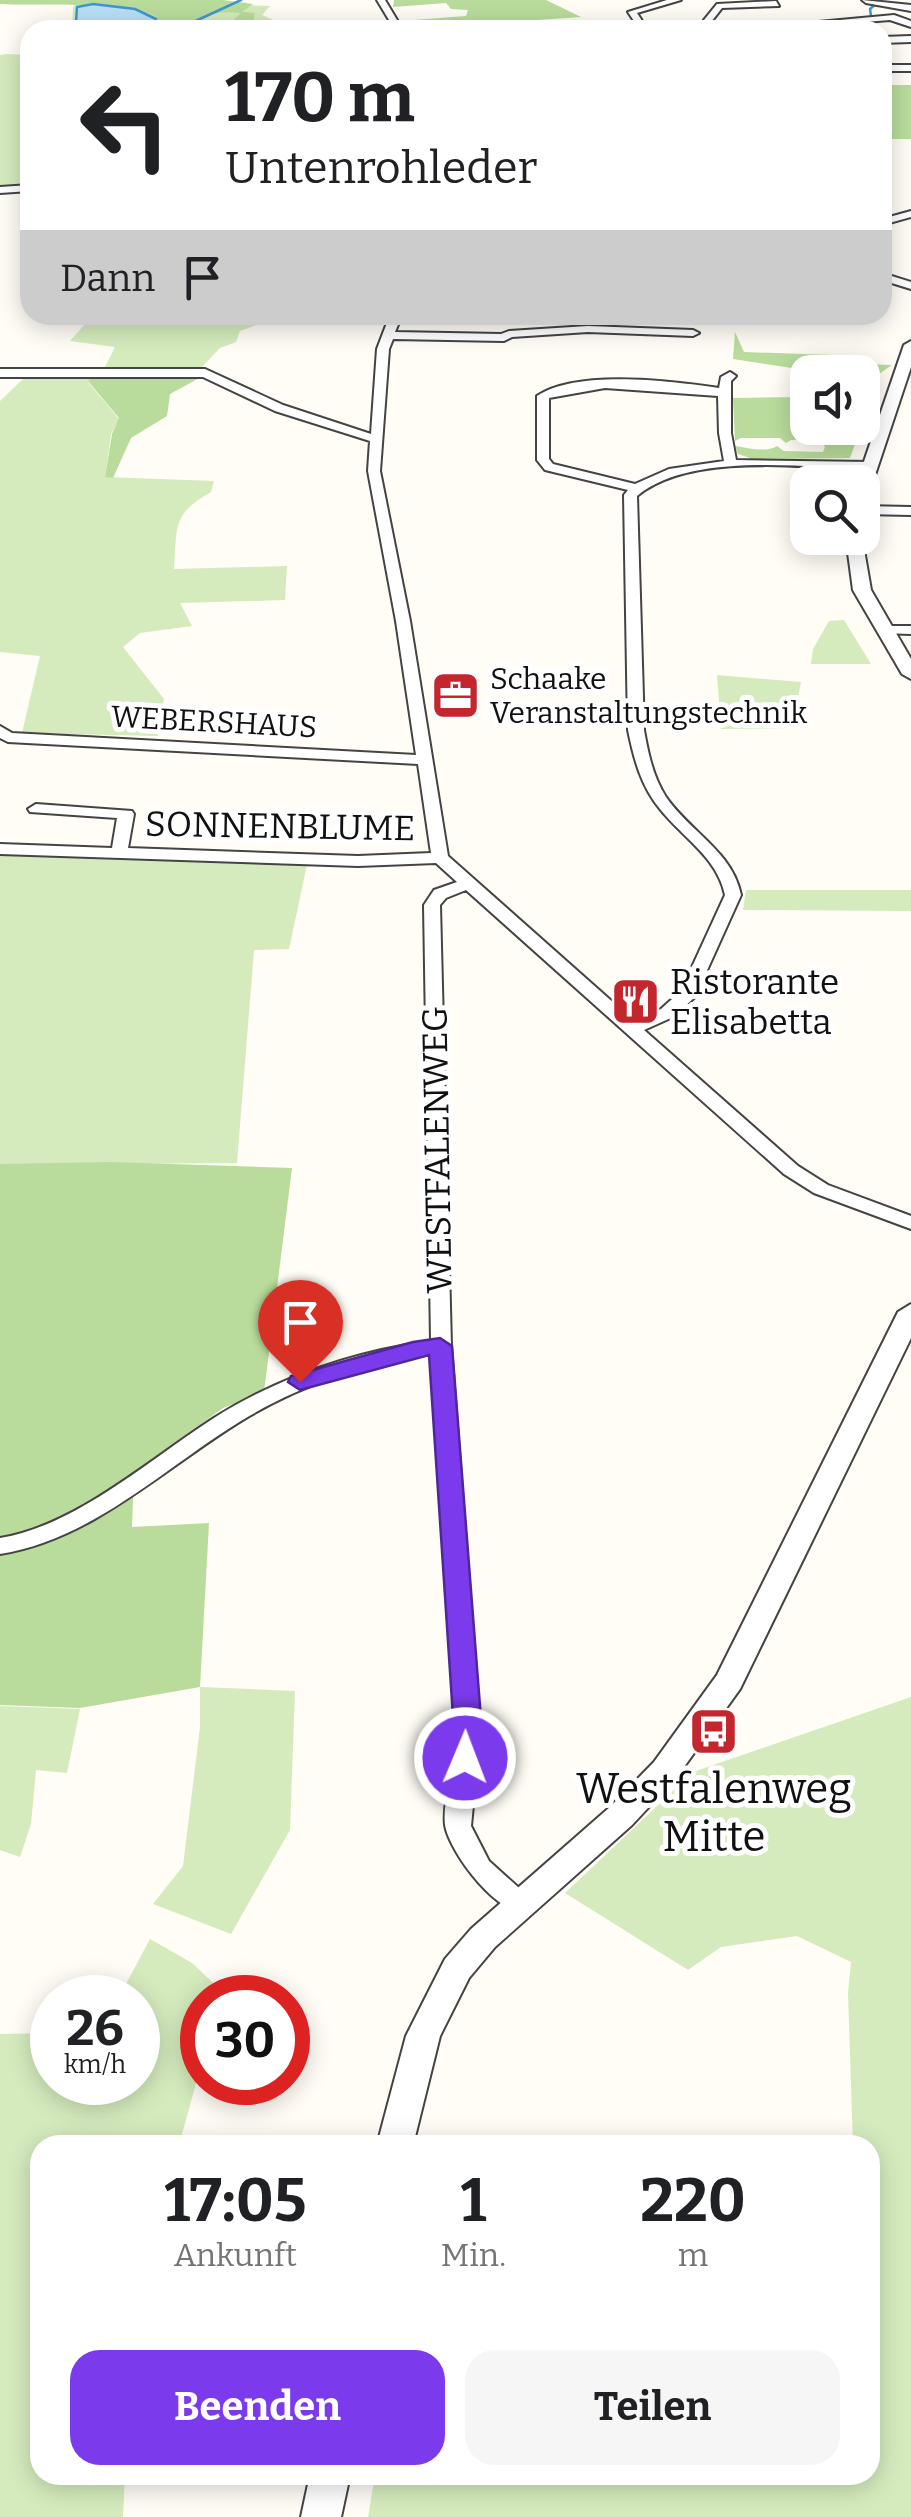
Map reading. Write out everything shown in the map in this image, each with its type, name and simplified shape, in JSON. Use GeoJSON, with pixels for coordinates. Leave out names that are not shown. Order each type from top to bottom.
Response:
{"type":"FeatureCollection","features":[{"type":"Feature","properties":{"kind":"street"},"geometry":{"type":"LineString","coordinates":[[637,20],[632,12],[677,0]]}},
{"type":"Feature","properties":{"kind":"street"},"geometry":{"type":"LineString","coordinates":[[866,0],[911,8]]}},
{"type":"Feature","properties":{"kind":"street"},"geometry":{"type":"LineString","coordinates":[[724,18],[709,19],[720,6],[776,2]]}},
{"type":"Feature","properties":{"kind":"street"},"geometry":{"type":"LineString","coordinates":[[869,20],[891,18],[911,24]]}},
{"type":"Feature","properties":{"kind":"street"},"geometry":{"type":"LineString","coordinates":[[392,325],[380,372],[374,471],[440,858],[791,1170],[821,1189],[911,1224]]}},
{"type":"Feature","properties":{"kind":"street"},"geometry":{"type":"LineString","coordinates":[[388,334],[504,338],[508,334],[588,329],[693,333]]}},
{"type":"Feature","properties":{"kind":"street"},"geometry":{"type":"LineString","coordinates":[[871,465],[911,345]]}},
{"type":"Feature","properties":{"kind":"street"},"geometry":{"type":"LineString","coordinates":[[0,373],[205,373],[279,408],[376,440]]}},
{"type":"Feature","properties":{"kind":"street"},"geometry":{"type":"LineString","coordinates":[[730,376],[725,380],[724,444],[731,464]]}},
{"type":"Feature","properties":{"kind":"street"},"geometry":{"type":"LineString","coordinates":[[725,393],[686,387],[578,387],[543,396],[543,460],[549,467],[634,488],[680,470],[731,464],[801,465]]}},
{"type":"Feature","properties":{"kind":"street"},"geometry":{"type":"LineString","coordinates":[[630,1029],[667,1013],[689,993],[733,895],[726,870],[660,799],[639,748],[627,501],[634,488]]}},
{"type":"Feature","properties":{"kind":"street"},"geometry":{"type":"LineString","coordinates":[[880,510],[911,511]]}},
{"type":"Feature","properties":{"kind":"street"},"geometry":{"type":"LineString","coordinates":[[857,555],[862,590],[911,674]]}},
{"type":"Feature","properties":{"kind":"street"},"geometry":{"type":"LineString","coordinates":[[884,630],[911,630]]}},
{"type":"Feature","properties":{"kind":"street","name":"WEBERSHAUS"},"geometry":{"type":"LineString","coordinates":[[0,731],[8,738],[426,760]]}},
{"type":"Feature","properties":{"kind":"street","name":"SONNENBLUME"},"geometry":{"type":"LineString","coordinates":[[36,809],[126,814],[119,852]]}},
{"type":"Feature","properties":{"kind":"street","name":"SONNENBLUME"},"geometry":{"type":"LineString","coordinates":[[0,849],[358,861],[440,858]]}},
{"type":"Feature","properties":{"kind":"street","name":"WESTFALENWEG"},"geometry":{"type":"LineString","coordinates":[[468,884],[440,894],[432,905],[440,1346],[468,1732],[458,1826],[480,1868],[520,1904]]}},
{"type":"Feature","properties":{"kind":"street"},"geometry":{"type":"LineString","coordinates":[[397,2135],[412,2064],[436,2004],[457,1968],[482,1938],[621,1816],[683,1748],[720,1696],[911,1312]]}},
{"type":"Feature","properties":{"kind":"street"},"geometry":{"type":"LineString","coordinates":[[0,1546],[28,1544],[64,1527],[245,1408],[300,1382],[413,1349],[440,1346]]}},
{"type":"Feature","properties":{"kind":"street"},"geometry":{"type":"LineString","coordinates":[[321,2517],[328,2485]]}},
{"type":"Feature","properties":{"kind":"green space"},"geometry":{"type":"Polygon","coordinates":[[[0,0],[223,0],[253,4],[242,12],[255,13],[254,20],[233,20],[241,13],[227,12],[195,20],[158,20],[146,12],[128,8],[0,4],[0,0]]]}},
{"type":"Feature","properties":{"kind":"green space"},"geometry":{"type":"Polygon","coordinates":[[[78,0],[270,6],[262,15],[274,20],[72,20],[78,0]]]}},
{"type":"Feature","properties":{"kind":"green space"},"geometry":{"type":"Polygon","coordinates":[[[394,0],[546,0],[581,17],[414,20],[466,16],[468,10],[451,9],[446,3],[393,7],[394,0]]]}},
{"type":"Feature","properties":{"kind":"green space"},"geometry":{"type":"Polygon","coordinates":[[[0,55],[20,55],[20,188],[0,190],[0,55]]]}},
{"type":"Feature","properties":{"kind":"green space"},"geometry":{"type":"Polygon","coordinates":[[[892,85],[911,85],[911,139],[892,139],[892,85]]]}},
{"type":"Feature","properties":{"kind":"green space"},"geometry":{"type":"Polygon","coordinates":[[[84,325],[256,325],[240,331],[236,342],[220,348],[199,370],[104,369],[115,347],[70,341],[84,325]]]}},
{"type":"Feature","properties":{"kind":"green space"},"geometry":{"type":"Polygon","coordinates":[[[735,332],[744,352],[831,355],[790,355],[790,368],[733,359],[735,332]]]}},
{"type":"Feature","properties":{"kind":"green space"},"geometry":{"type":"Polygon","coordinates":[[[96,374],[88,382],[119,419],[111,434],[105,477],[214,481],[211,492],[189,507],[179,523],[174,569],[287,566],[285,600],[180,603],[192,626],[140,633],[123,647],[164,699],[158,736],[22,733],[40,656],[0,652],[0,401],[26,376],[96,374]]]}},
{"type":"Feature","properties":{"kind":"green space"},"geometry":{"type":"Polygon","coordinates":[[[97,374],[203,376],[170,394],[167,416],[131,438],[113,478],[105,477],[112,434],[119,418],[88,381],[97,374]]]}},
{"type":"Feature","properties":{"kind":"green space"},"geometry":{"type":"Polygon","coordinates":[[[790,397],[790,441],[735,441],[733,398],[790,397]]]}},
{"type":"Feature","properties":{"kind":"green space"},"geometry":{"type":"Polygon","coordinates":[[[855,445],[850,458],[753,459],[738,454],[735,446],[823,452],[825,447],[855,445]]]}},
{"type":"Feature","properties":{"kind":"green space"},"geometry":{"type":"Polygon","coordinates":[[[844,620],[871,664],[811,664],[813,649],[829,621],[844,620]]]}},
{"type":"Feature","properties":{"kind":"green space"},"geometry":{"type":"Polygon","coordinates":[[[717,675],[801,682],[792,728],[721,729],[717,675]]]}},
{"type":"Feature","properties":{"kind":"green space"},"geometry":{"type":"Polygon","coordinates":[[[0,852],[308,860],[289,949],[254,950],[237,1163],[0,1165],[0,852]]]}},
{"type":"Feature","properties":{"kind":"green space"},"geometry":{"type":"Polygon","coordinates":[[[746,890],[911,890],[911,911],[743,910],[746,890]]]}},
{"type":"Feature","properties":{"kind":"green space"},"geometry":{"type":"Polygon","coordinates":[[[110,1162],[292,1168],[264,1392],[223,1408],[134,1472],[132,1527],[209,1523],[200,1687],[80,1708],[0,1705],[0,1164],[110,1162]]]}},
{"type":"Feature","properties":{"kind":"green space"},"geometry":{"type":"Polygon","coordinates":[[[200,1687],[295,1691],[290,1830],[231,1934],[153,1904],[183,1866],[200,1727],[200,1687]]]}},
{"type":"Feature","properties":{"kind":"green space"},"geometry":{"type":"Polygon","coordinates":[[[911,1697],[911,2517],[368,2517],[373,2485],[880,2485],[880,2135],[853,2135],[848,1993],[851,1962],[797,1936],[721,1947],[688,1970],[565,1893],[693,1772],[911,1697]]]}},
{"type":"Feature","properties":{"kind":"green space"},"geometry":{"type":"Polygon","coordinates":[[[0,1706],[80,1709],[67,1773],[36,1770],[31,1824],[20,1857],[0,1850],[0,1706]]]}},
{"type":"Feature","properties":{"kind":"green space"},"geometry":{"type":"Polygon","coordinates":[[[150,1939],[205,1975],[180,1975],[180,2105],[190,2105],[182,2135],[30,2135],[30,2485],[125,2485],[123,2517],[0,2517],[0,2034],[30,2033],[30,2105],[160,2105],[160,1975],[131,1975],[150,1939]]]}},
{"type":"Feature","properties":{"kind":"water"},"geometry":{"type":"Polygon","coordinates":[[[93,4],[135,9],[156,19],[76,20],[77,7],[93,4]]]}},
{"type":"Feature","properties":{"kind":"waterway"},"geometry":{"type":"LineString","coordinates":[[198,20],[241,0]]}},
{"type":"Feature","properties":{"kind":"waterway"},"geometry":{"type":"LineString","coordinates":[[871,16],[870,9],[877,3]]}},
{"type":"Feature","properties":{"kind":"place","name":"Schaake Veranstaltungstechnik"},"geometry":{"type":"Point","coordinates":[455,696]}},
{"type":"Feature","properties":{"kind":"place","name":"Ristorante Elisabetta"},"geometry":{"type":"Point","coordinates":[635,1002]}},
{"type":"Feature","properties":{"kind":"place","name":"Westfalenweg Mitte"},"geometry":{"type":"Point","coordinates":[714,1732]}},
{"type":"Feature","properties":{"kind":"route"},"geometry":{"type":"LineString","coordinates":[[300,1382],[413,1349],[440,1346],[468,1732],[465,1758]]}}]}
